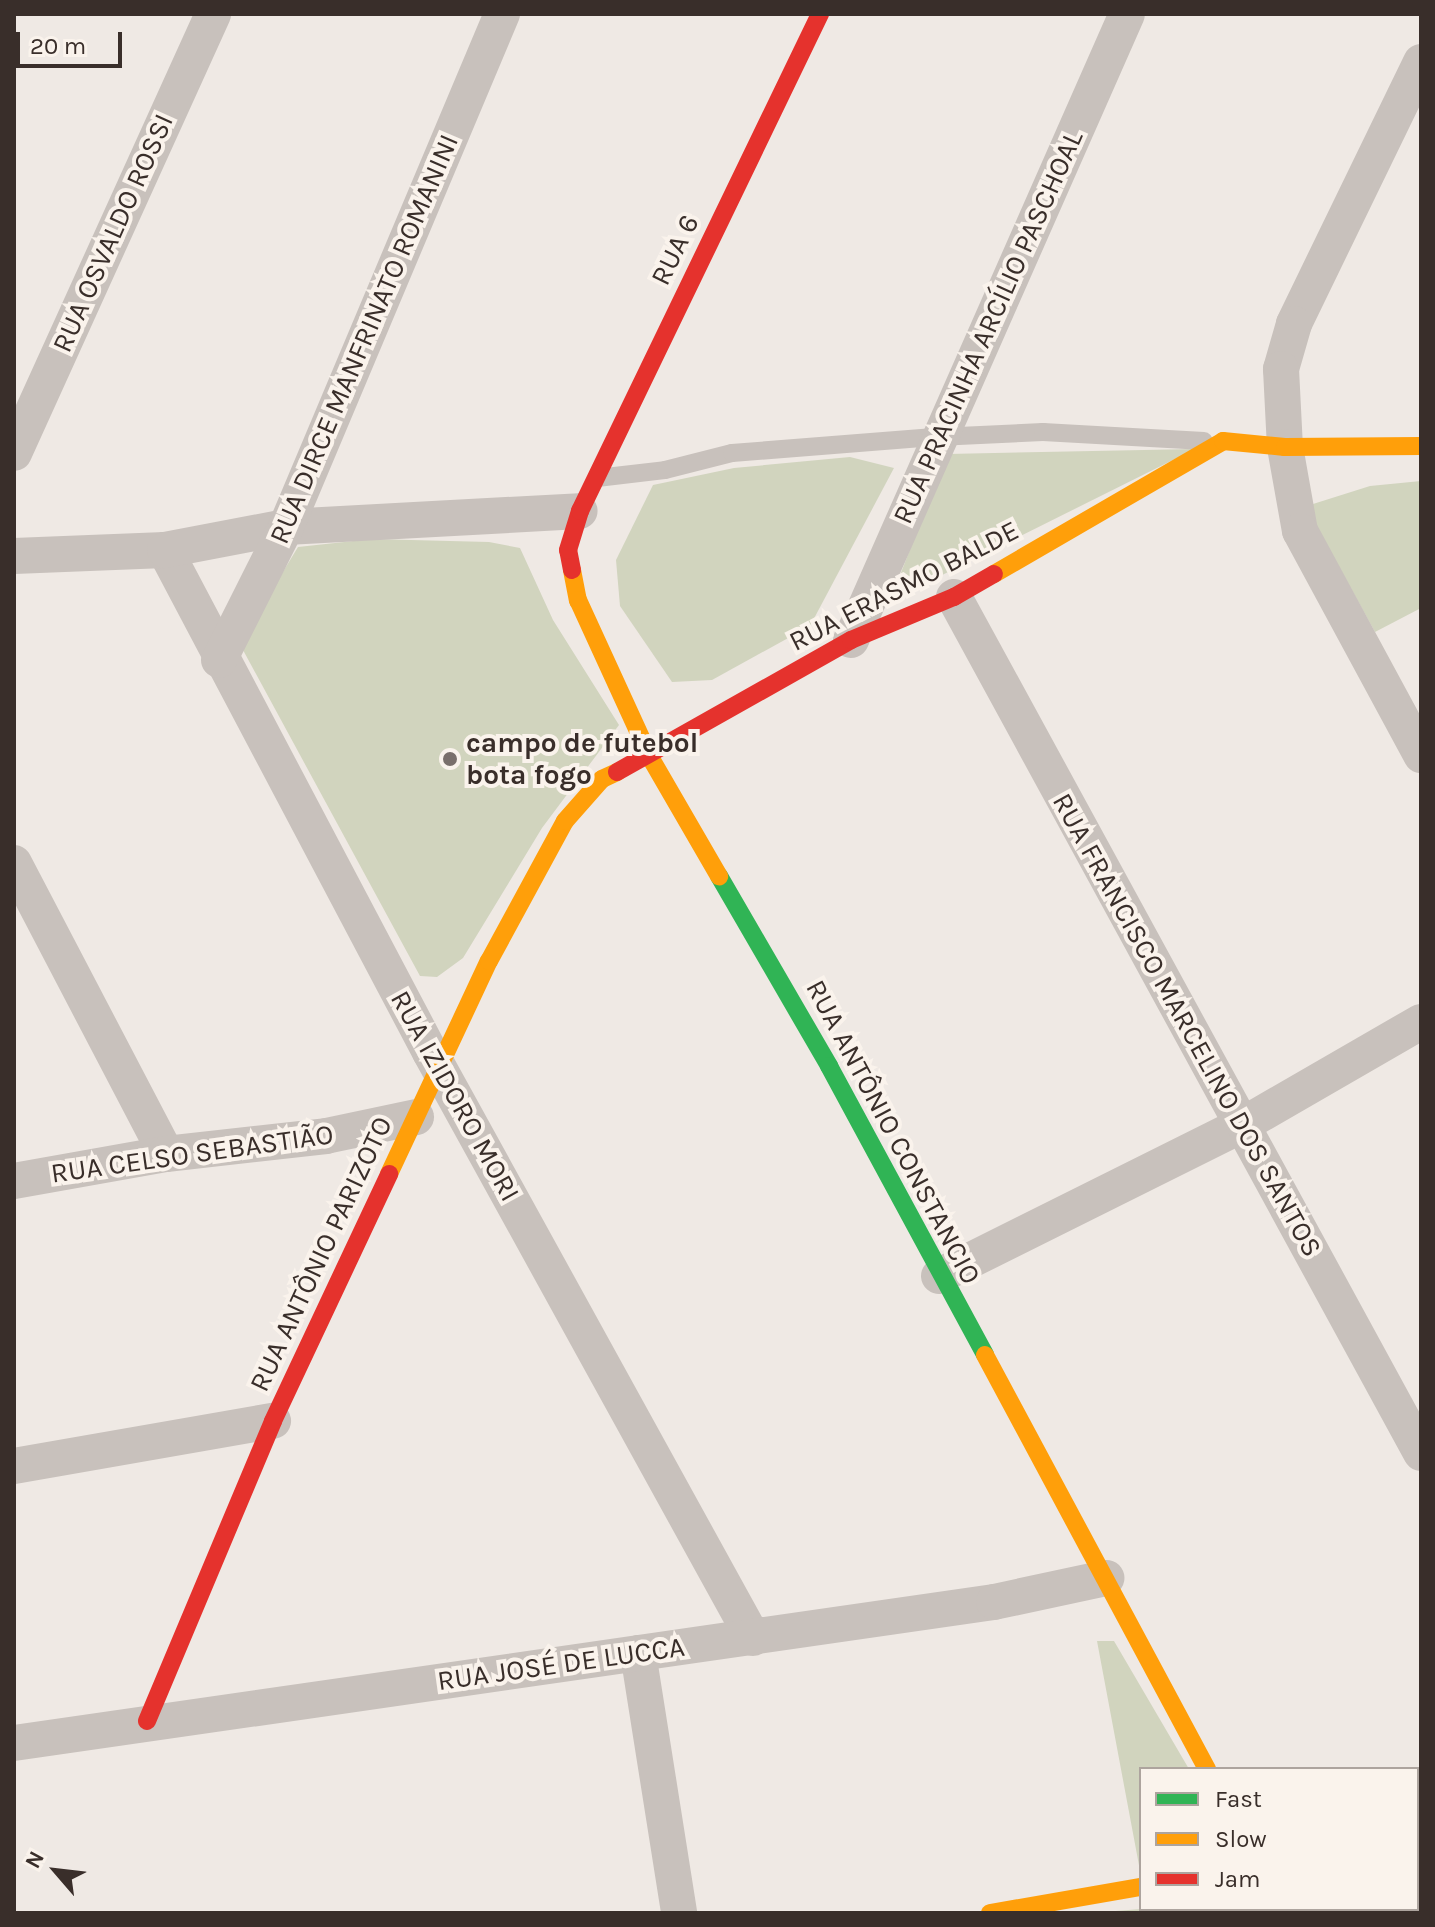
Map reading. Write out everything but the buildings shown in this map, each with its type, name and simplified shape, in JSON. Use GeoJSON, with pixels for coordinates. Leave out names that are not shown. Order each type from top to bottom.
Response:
{"type":"FeatureCollection","features":[{"type":"Feature","properties":{"kind":"street","name":"RUA OSVALDO ROSSI"},"geometry":{"type":"LineString","coordinates":[[14,453],[213,14]]}},
{"type":"Feature","properties":{"kind":"street","name":"RUA DIRCE MANFRINATO ROMANINI"},"geometry":{"type":"LineString","coordinates":[[219,660],[286,527],[502,14]]}},
{"type":"Feature","properties":{"kind":"street","name":"RUA 6"},"geometry":{"type":"LineString","coordinates":[[580,511],[820,14]]}},
{"type":"Feature","properties":{"kind":"street","name":"RUA PRACINHA ARCÍLIO PASCHOAL"},"geometry":{"type":"LineString","coordinates":[[851,640],[937,437],[1127,14]]}},
{"type":"Feature","properties":{"kind":"street"},"geometry":{"type":"LineString","coordinates":[[1421,62],[1294,324],[1281,369],[1285,447],[1300,531],[1421,755]]}},
{"type":"Feature","properties":{"kind":"street"},"geometry":{"type":"LineString","coordinates":[[1223,441],[1285,447],[1421,446]]}},
{"type":"Feature","properties":{"kind":"street","name":"RUA ERASMO BALDE"},"geometry":{"type":"LineString","coordinates":[[565,821],[602,779],[650,757],[851,640],[954,597],[1223,441]]}},
{"type":"Feature","properties":{"kind":"street"},"geometry":{"type":"LineString","coordinates":[[14,556],[165,550],[286,527],[580,511]]}},
{"type":"Feature","properties":{"kind":"street","name":"RUA ANTÔNIO CONSTANCIO"},"geometry":{"type":"LineString","coordinates":[[580,511],[568,550],[578,600],[650,757],[829,1066],[939,1276],[1106,1578],[1206,1767]]}},
{"type":"Feature","properties":{"kind":"street","name":"RUA IZIDORO MORI"},"geometry":{"type":"LineString","coordinates":[[165,550],[219,660],[439,1069],[753,1638]]}},
{"type":"Feature","properties":{"kind":"street","name":"RUA FRANCISCO MARCELINO DOS SANTOS"},"geometry":{"type":"LineString","coordinates":[[954,597],[1421,1453]]}},
{"type":"Feature","properties":{"kind":"street","name":"RUA ANTÔNIO PARIZOTO"},"geometry":{"type":"LineString","coordinates":[[147,1721],[273,1421],[489,961],[565,821]]}},
{"type":"Feature","properties":{"kind":"street"},"geometry":{"type":"LineString","coordinates":[[14,863],[166,1154]]}},
{"type":"Feature","properties":{"kind":"street"},"geometry":{"type":"LineString","coordinates":[[939,1276],[1244,1124],[1421,1022]]}},
{"type":"Feature","properties":{"kind":"street","name":"RUA CELSO SEBASTIÃO"},"geometry":{"type":"LineString","coordinates":[[14,1181],[166,1154],[326,1136],[416,1117]]}},
{"type":"Feature","properties":{"kind":"street"},"geometry":{"type":"LineString","coordinates":[[14,1466],[273,1421]]}},
{"type":"Feature","properties":{"kind":"street","name":"RUA JOSÉ DE LUCCA"},"geometry":{"type":"LineString","coordinates":[[14,1743],[147,1721],[994,1602],[1106,1578]]}},
{"type":"Feature","properties":{"kind":"street"},"geometry":{"type":"LineString","coordinates":[[638,1653],[679,1913]]}},
{"type":"Feature","properties":{"kind":"street"},"geometry":{"type":"LineString","coordinates":[[990,1913],[1139,1887]]}},
{"type":"Feature","properties":{"kind":"lane"},"geometry":{"type":"LineString","coordinates":[[596,478],[665,470],[732,453],[937,437],[1043,432],[1223,441]]}},
{"type":"Feature","properties":{"kind":"green space"},"geometry":{"type":"Polygon","coordinates":[[[1195,449],[890,601],[947,454],[1195,449]]]}},
{"type":"Feature","properties":{"kind":"green space"},"geometry":{"type":"Polygon","coordinates":[[[850,457],[894,468],[810,626],[712,680],[672,682],[620,606],[616,560],[653,485],[734,468],[850,457]]]}},
{"type":"Feature","properties":{"kind":"green space"},"geometry":{"type":"Polygon","coordinates":[[[1421,481],[1421,608],[1375,632],[1312,518],[1313,504],[1370,486],[1421,481]]]}},
{"type":"Feature","properties":{"kind":"green space","name":"campo de futebol bota fogo"},"geometry":{"type":"Polygon","coordinates":[[[372,539],[489,542],[520,548],[553,620],[619,725],[542,828],[463,958],[437,977],[420,976],[243,650],[247,631],[298,547],[372,539]]]}},
{"type":"Feature","properties":{"kind":"green space"},"geometry":{"type":"Polygon","coordinates":[[[1097,1641],[1114,1641],[1188,1767],[1139,1767],[1139,1865],[1097,1641]]]}},
{"type":"Feature","properties":{"kind":"green space"},"geometry":{"type":"Polygon","coordinates":[[[1421,1860],[1421,1913],[1297,1913],[1419,1911],[1421,1860]]]}},
{"type":"Feature","properties":{"kind":"green space"},"geometry":{"type":"Polygon","coordinates":[[[1139,1909],[1243,1911],[1243,1913],[1090,1913],[1139,1909]]]}},
{"type":"Feature","properties":{"kind":"traffic: fast"},"geometry":{"type":"LineString","coordinates":[[719,876],[829,1066],[985,1355]]}},
{"type":"Feature","properties":{"kind":"traffic: slow"},"geometry":{"type":"LineString","coordinates":[[994,574],[1223,441],[1285,447],[1421,446]]}},
{"type":"Feature","properties":{"kind":"traffic: slow"},"geometry":{"type":"LineString","coordinates":[[572,570],[578,600],[650,757],[719,876]]}},
{"type":"Feature","properties":{"kind":"traffic: slow"},"geometry":{"type":"LineString","coordinates":[[389,1174],[489,961],[565,821],[602,779],[617,772]]}},
{"type":"Feature","properties":{"kind":"traffic: slow"},"geometry":{"type":"LineString","coordinates":[[985,1355],[1206,1767]]}},
{"type":"Feature","properties":{"kind":"traffic: slow"},"geometry":{"type":"LineString","coordinates":[[990,1913],[1139,1887]]}},
{"type":"Feature","properties":{"kind":"traffic: jam"},"geometry":{"type":"LineString","coordinates":[[572,570],[568,550],[580,511],[820,14]]}},
{"type":"Feature","properties":{"kind":"traffic: jam"},"geometry":{"type":"LineString","coordinates":[[617,772],[851,640],[954,597],[994,574]]}},
{"type":"Feature","properties":{"kind":"traffic: jam"},"geometry":{"type":"LineString","coordinates":[[147,1721],[273,1421],[389,1174]]}},
{"type":"Feature","properties":{"kind":"place","name":"campo de futebol bota fogo"},"geometry":{"type":"Point","coordinates":[450,759]}}]}
